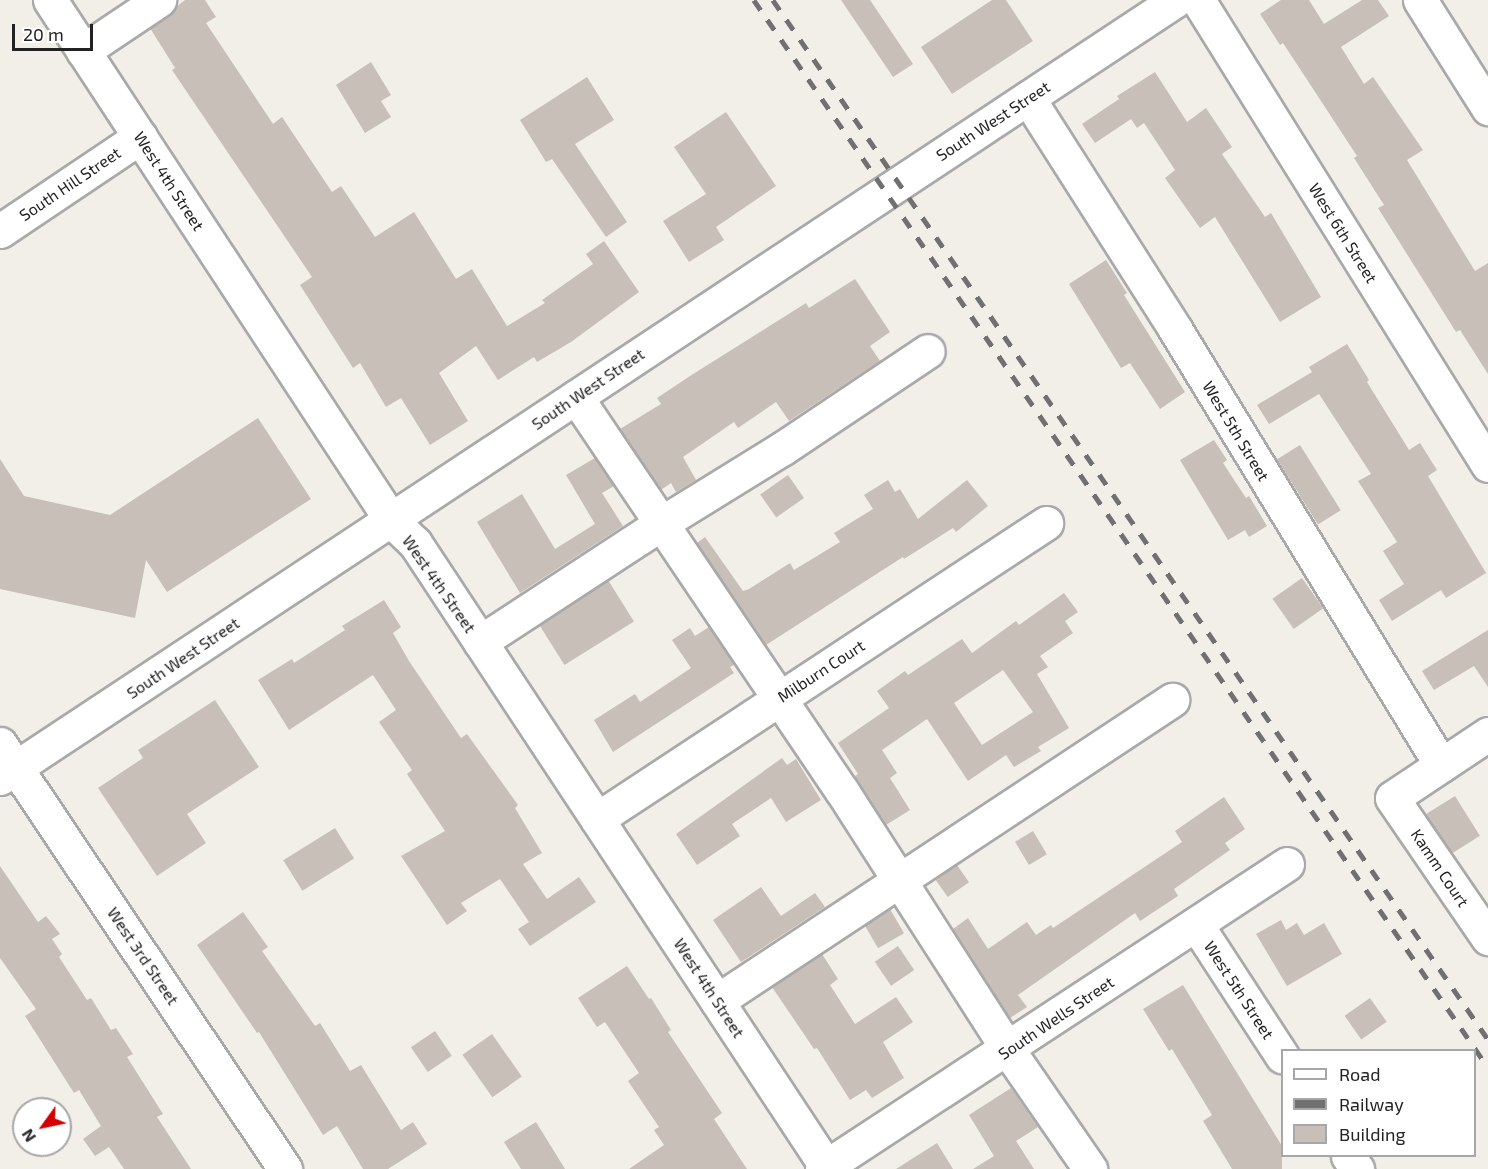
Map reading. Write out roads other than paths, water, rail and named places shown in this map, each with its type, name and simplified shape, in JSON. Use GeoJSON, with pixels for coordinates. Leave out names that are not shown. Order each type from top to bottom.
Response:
{"type":"FeatureCollection","features":[{"type":"Feature","properties":{"kind":"street","name":"West 4th Street"},"geometry":{"type":"LineString","coordinates":[[50,0],[391,520],[415,543],[825,1168]]}},
{"type":"Feature","properties":{"kind":"street"},"geometry":{"type":"LineString","coordinates":[[83,51],[159,0]]}},
{"type":"Feature","properties":{"kind":"street","name":"South West Street"},"geometry":{"type":"LineString","coordinates":[[5,764],[391,520],[1176,0]]}},
{"type":"Feature","properties":{"kind":"street","name":"West 6th Street"},"geometry":{"type":"LineString","coordinates":[[1198,0],[1488,465]]}},
{"type":"Feature","properties":{"kind":"street"},"geometry":{"type":"LineString","coordinates":[[1420,0],[1488,108]]}},
{"type":"Feature","properties":{"kind":"street","name":"West 5th Street"},"geometry":{"type":"LineString","coordinates":[[1028,98],[1175,329],[1441,765]]}},
{"type":"Feature","properties":{"kind":"street","name":"South Hill Street"},"geometry":{"type":"LineString","coordinates":[[0,231],[140,137]]}},
{"type":"Feature","properties":{"kind":"street"},"geometry":{"type":"LineString","coordinates":[[480,642],[660,524],[783,448],[928,351]]}},
{"type":"Feature","properties":{"kind":"street"},"geometry":{"type":"LineString","coordinates":[[576,397],[900,879],[1008,1050],[1090,1169]]}},
{"type":"Feature","properties":{"kind":"street","name":"Milburn Court"},"geometry":{"type":"LineString","coordinates":[[597,819],[1046,523]]}},
{"type":"Feature","properties":{"kind":"street"},"geometry":{"type":"LineString","coordinates":[[717,1001],[1172,700]]}},
{"type":"Feature","properties":{"kind":"street"},"geometry":{"type":"LineString","coordinates":[[1441,765],[1488,734]]}},
{"type":"Feature","properties":{"kind":"street","name":"West 3rd Street"},"geometry":{"type":"LineString","coordinates":[[5,764],[285,1169]]}},
{"type":"Feature","properties":{"kind":"street","name":"Kamm Court"},"geometry":{"type":"LineString","coordinates":[[1441,765],[1392,798],[1488,938]]}},
{"type":"Feature","properties":{"kind":"street","name":"South Wells Street"},"geometry":{"type":"LineString","coordinates":[[825,1168],[1008,1050],[1287,864]]}},
{"type":"Feature","properties":{"kind":"street","name":"West 5th Street"},"geometry":{"type":"LineString","coordinates":[[1196,924],[1281,1054]]}},
{"type":"Feature","properties":{"kind":"railway"},"geometry":{"type":"LineString","coordinates":[[754,0],[1476,1049]]}},
{"type":"Feature","properties":{"kind":"railway"},"geometry":{"type":"LineString","coordinates":[[773,0],[1488,1039]]}},
{"type":"Feature","properties":{"kind":"railway"},"geometry":{"type":"LineString","coordinates":[[1476,1050],[1488,1067]]}}]}
